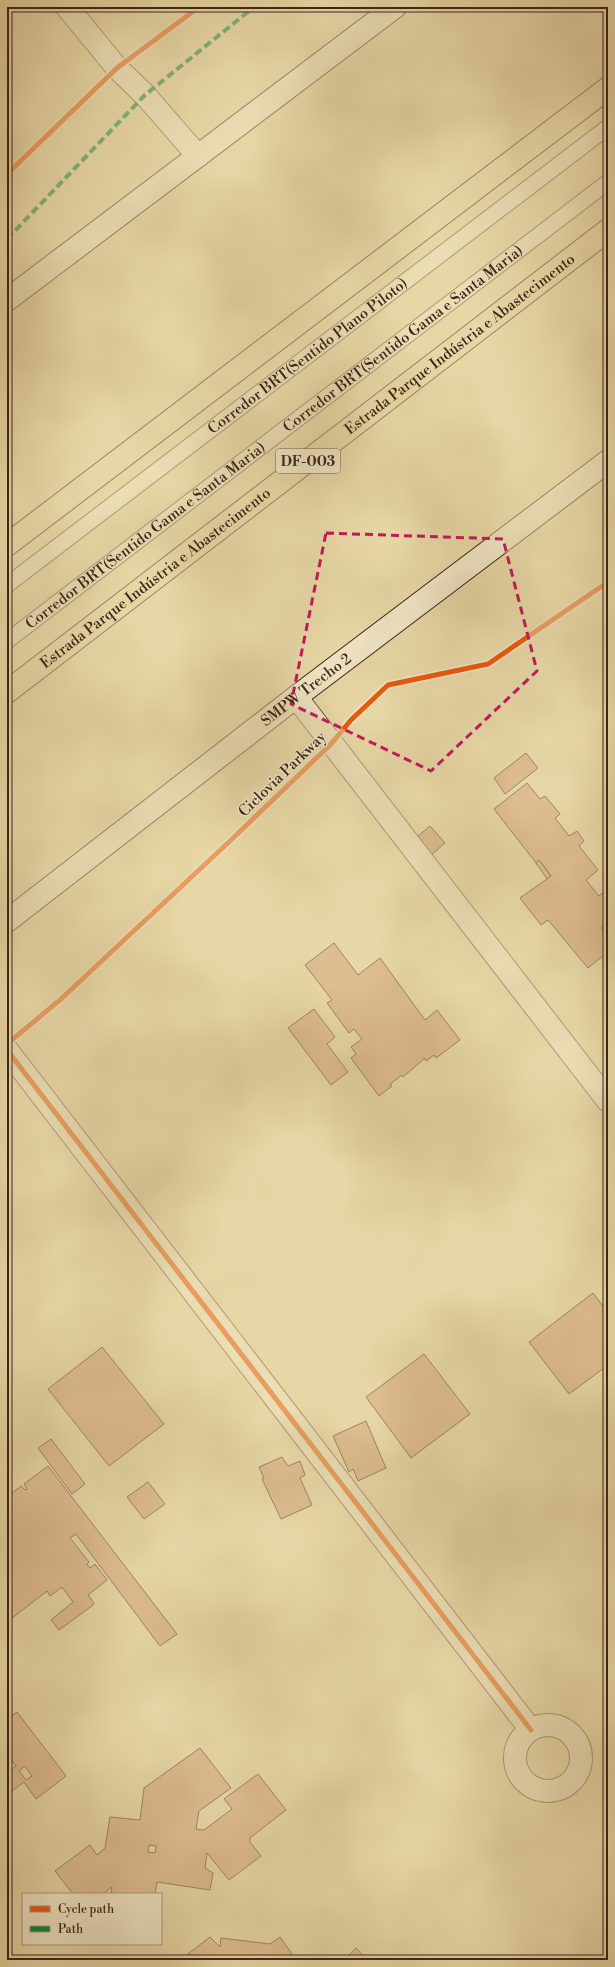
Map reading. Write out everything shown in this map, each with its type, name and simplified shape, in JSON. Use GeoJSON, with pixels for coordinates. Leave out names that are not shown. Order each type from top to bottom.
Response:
{"type":"FeatureCollection","features":[{"type":"Feature","properties":{"kind":"highway"},"geometry":{"type":"LineString","coordinates":[[7,544],[608,88]]}},
{"type":"Feature","properties":{"kind":"highway","name":"Estrada Parque Indústria e Abastecimento"},"geometry":{"type":"LineString","coordinates":[[7,692],[608,230]]}},
{"type":"Feature","properties":{"kind":"street"},"geometry":{"type":"LineString","coordinates":[[67,7],[117,68],[145,95],[198,156]]}},
{"type":"Feature","properties":{"kind":"street"},"geometry":{"type":"LineString","coordinates":[[7,300],[395,7]]}},
{"type":"Feature","properties":{"kind":"street","name":"SMPW Trecho 2"},"geometry":{"type":"LineString","coordinates":[[7,922],[296,697],[608,461]]}},
{"type":"Feature","properties":{"kind":"street"},"geometry":{"type":"LineString","coordinates":[[296,697],[608,1101]]}},
{"type":"Feature","properties":{"kind":"street"},"geometry":{"type":"LineString","coordinates":[[7,1050],[531,1730]]}},
{"type":"Feature","properties":{"kind":"lane","name":"Corredor BRT(Sentido Plano Piloto)"},"geometry":{"type":"LineString","coordinates":[[7,585],[608,128]]}},
{"type":"Feature","properties":{"kind":"lane","name":"Corredor BRT(Sentido Gama e Santa Maria)"},"geometry":{"type":"LineString","coordinates":[[7,641],[608,182]]}},
{"type":"Feature","properties":{"kind":"highlighted area"},"geometry":{"type":"Polygon","coordinates":[[[326,533],[503,539],[537,671],[431,771],[291,704],[326,533]]]}},
{"type":"Feature","properties":{"kind":"building"},"geometry":{"type":"Polygon","coordinates":[[[526,753],[538,768],[505,794],[494,778],[526,753]]]}},
{"type":"Feature","properties":{"kind":"building"},"geometry":{"type":"Polygon","coordinates":[[[527,783],[540,799],[545,796],[560,814],[555,818],[569,836],[577,831],[584,841],[579,846],[598,870],[586,880],[599,896],[608,888],[608,923],[601,928],[608,936],[608,952],[588,968],[548,920],[541,925],[520,898],[551,876],[539,860],[536,863],[494,809],[527,783]]]}},
{"type":"Feature","properties":{"kind":"building"},"geometry":{"type":"Polygon","coordinates":[[[430,826],[445,843],[424,861],[410,843],[430,826]]]}},
{"type":"Feature","properties":{"kind":"building"},"geometry":{"type":"Polygon","coordinates":[[[539,860],[551,876],[547,879],[536,863],[539,860]]]}},
{"type":"Feature","properties":{"kind":"building"},"geometry":{"type":"Polygon","coordinates":[[[334,943],[358,975],[380,958],[425,1020],[437,1010],[460,1040],[436,1058],[434,1055],[426,1061],[425,1058],[403,1077],[402,1075],[390,1084],[392,1086],[379,1096],[351,1058],[356,1054],[351,1047],[362,1039],[354,1029],[349,1033],[327,1003],[332,1000],[305,965],[334,943]]]}},
{"type":"Feature","properties":{"kind":"building"},"geometry":{"type":"Polygon","coordinates":[[[314,1009],[335,1037],[327,1044],[348,1072],[331,1085],[288,1028],[314,1009]]]}},
{"type":"Feature","properties":{"kind":"building"},"geometry":{"type":"Polygon","coordinates":[[[593,1293],[608,1313],[608,1365],[569,1394],[529,1342],[593,1293]]]}},
{"type":"Feature","properties":{"kind":"building"},"geometry":{"type":"Polygon","coordinates":[[[102,1347],[164,1424],[109,1466],[48,1389],[102,1347]]]}},
{"type":"Feature","properties":{"kind":"building"},"geometry":{"type":"Polygon","coordinates":[[[424,1354],[470,1414],[411,1458],[366,1397],[424,1354]]]}},
{"type":"Feature","properties":{"kind":"building"},"geometry":{"type":"Polygon","coordinates":[[[366,1421],[386,1468],[358,1481],[353,1469],[349,1472],[333,1436],[366,1421]]]}},
{"type":"Feature","properties":{"kind":"building"},"geometry":{"type":"Polygon","coordinates":[[[51,1439],[85,1484],[72,1494],[38,1448],[51,1439]]]}},
{"type":"Feature","properties":{"kind":"building"},"geometry":{"type":"Polygon","coordinates":[[[282,1457],[288,1466],[300,1461],[305,1475],[300,1478],[312,1505],[281,1519],[262,1479],[264,1478],[259,1467],[282,1457]]]}},
{"type":"Feature","properties":{"kind":"building"},"geometry":{"type":"Polygon","coordinates":[[[48,1466],[177,1634],[160,1646],[76,1534],[70,1538],[89,1562],[87,1564],[90,1568],[95,1564],[107,1580],[88,1595],[94,1603],[93,1605],[59,1630],[51,1620],[73,1602],[62,1587],[50,1596],[47,1591],[7,1622],[7,1497],[21,1486],[25,1490],[27,1489],[24,1484],[48,1466]]]}},
{"type":"Feature","properties":{"kind":"building"},"geometry":{"type":"Polygon","coordinates":[[[148,1482],[165,1504],[144,1519],[127,1497],[148,1482]]]}},
{"type":"Feature","properties":{"kind":"building"},"geometry":{"type":"Polygon","coordinates":[[[17,1712],[66,1776],[36,1799],[24,1782],[7,1795],[7,1773],[16,1766],[9,1756],[7,1758],[7,1736],[9,1734],[7,1731],[7,1719],[17,1712]],[[25,1766],[19,1771],[26,1780],[32,1776],[25,1766]]]}},
{"type":"Feature","properties":{"kind":"building"},"geometry":{"type":"Polygon","coordinates":[[[200,1748],[231,1788],[199,1811],[196,1829],[204,1830],[232,1809],[224,1799],[258,1774],[286,1810],[250,1838],[250,1842],[261,1856],[229,1880],[207,1853],[205,1868],[213,1873],[210,1890],[157,1882],[155,1893],[111,1893],[112,1887],[104,1893],[72,1893],[55,1871],[90,1845],[97,1855],[105,1848],[110,1817],[140,1820],[144,1788],[200,1748]],[[149,1845],[148,1852],[155,1853],[156,1846],[149,1845]]]}},
{"type":"Feature","properties":{"kind":"building"},"geometry":{"type":"Polygon","coordinates":[[[210,1937],[220,1947],[221,1938],[270,1944],[280,1937],[292,1954],[285,1960],[180,1960],[210,1937]]]}},
{"type":"Feature","properties":{"kind":"building"},"geometry":{"type":"Polygon","coordinates":[[[356,1948],[367,1960],[344,1960],[356,1948]]]}},
{"type":"Feature","properties":{"kind":"marked path"},"geometry":{"type":"LineString","coordinates":[[7,239],[145,95],[254,7]]}},
{"type":"Feature","properties":{"kind":"cycle path"},"geometry":{"type":"LineString","coordinates":[[7,174],[117,68],[199,7]]}},
{"type":"Feature","properties":{"kind":"cycle path","name":"Ciclovia Parkway"},"geometry":{"type":"LineString","coordinates":[[7,1044],[61,999],[230,841],[331,744],[351,720],[388,685],[488,664],[608,582]]}},
{"type":"Feature","properties":{"kind":"cycle path"},"geometry":{"type":"LineString","coordinates":[[7,1050],[531,1730]]}}]}
